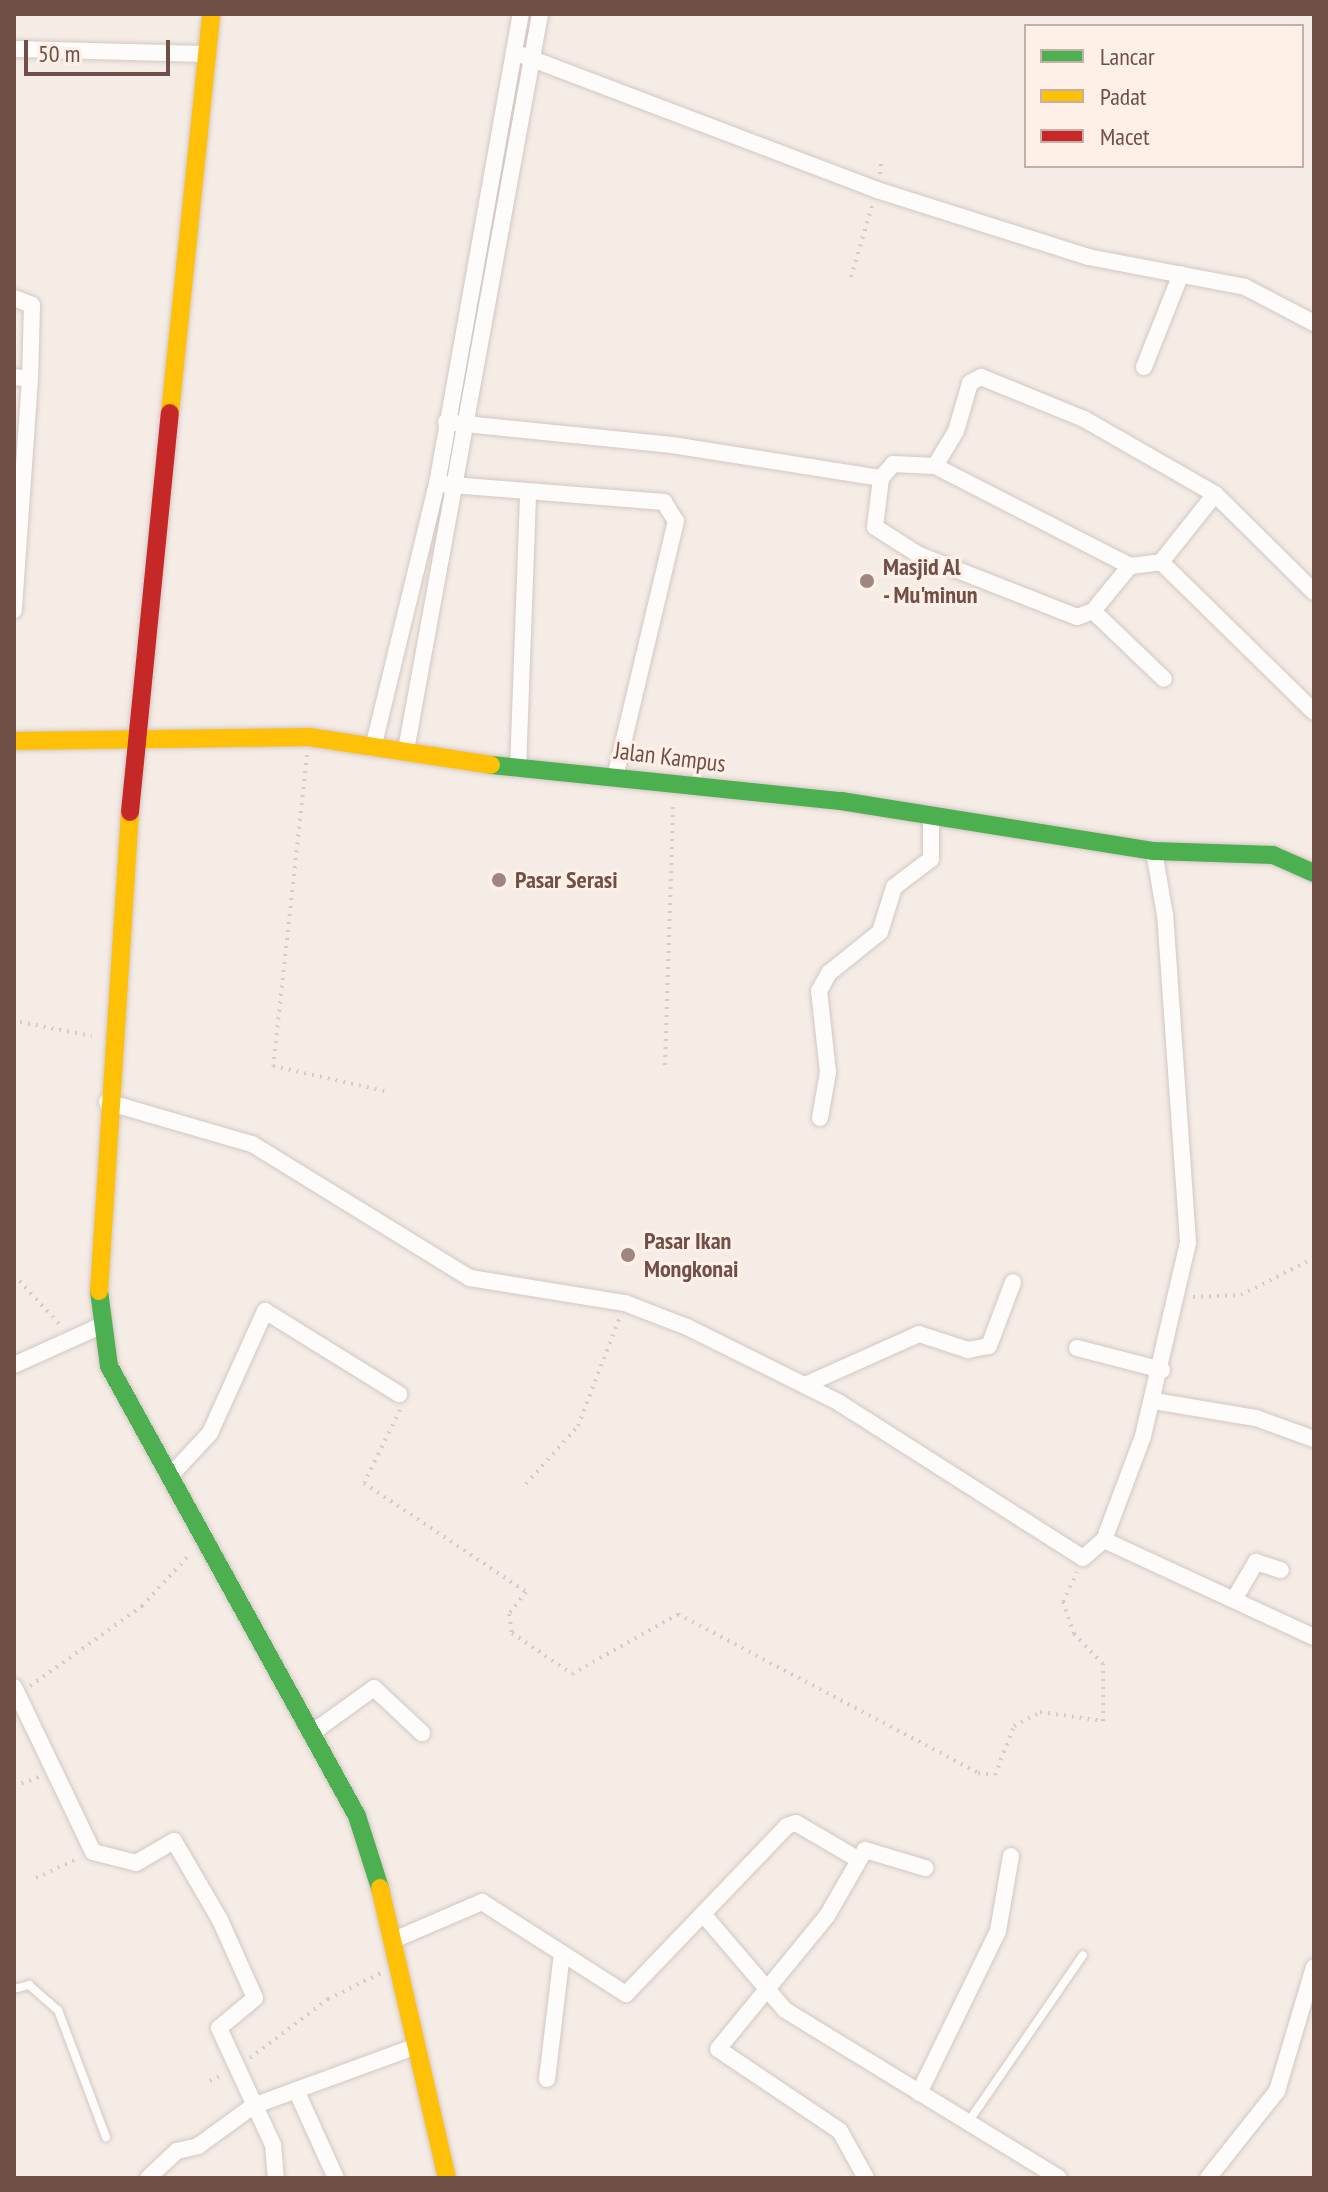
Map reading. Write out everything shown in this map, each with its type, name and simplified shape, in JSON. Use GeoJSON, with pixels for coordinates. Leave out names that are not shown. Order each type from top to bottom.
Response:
{"type":"FeatureCollection","features":[{"type":"Feature","properties":{"kind":"street"},"geometry":{"type":"LineString","coordinates":[[211,14],[136,736],[100,1200],[98,1327],[102,1353],[357,1816],[396,1939],[447,2178]]}},
{"type":"Feature","properties":{"kind":"street"},"geometry":{"type":"LineString","coordinates":[[406,750],[443,484],[521,14]]}},
{"type":"Feature","properties":{"kind":"street"},"geometry":{"type":"LineString","coordinates":[[453,423],[540,14]]}},
{"type":"Feature","properties":{"kind":"street"},"geometry":{"type":"LineString","coordinates":[[14,49],[207,54]]}},
{"type":"Feature","properties":{"kind":"street"},"geometry":{"type":"LineString","coordinates":[[514,52],[877,190],[1088,257],[1245,287],[1314,322]]}},
{"type":"Feature","properties":{"kind":"street"},"geometry":{"type":"LineString","coordinates":[[1144,367],[1181,274]]}},
{"type":"Feature","properties":{"kind":"street"},"geometry":{"type":"LineString","coordinates":[[14,298],[32,305],[22,378],[14,610]]}},
{"type":"Feature","properties":{"kind":"street"},"geometry":{"type":"LineString","coordinates":[[935,466],[956,431],[970,383],[981,377],[1084,419],[1215,494],[1314,592]]}},
{"type":"Feature","properties":{"kind":"street"},"geometry":{"type":"LineString","coordinates":[[453,423],[672,445],[881,478]]}},
{"type":"Feature","properties":{"kind":"street"},"geometry":{"type":"LineString","coordinates":[[1130,566],[1093,611],[1077,617],[898,543],[875,527],[881,478],[893,464],[935,466],[1130,566],[1161,562],[1215,494]]}},
{"type":"Feature","properties":{"kind":"street"},"geometry":{"type":"LineString","coordinates":[[443,484],[528,494],[664,502],[676,521],[616,773]]}},
{"type":"Feature","properties":{"kind":"street"},"geometry":{"type":"LineString","coordinates":[[373,748],[443,484]]}},
{"type":"Feature","properties":{"kind":"street"},"geometry":{"type":"LineString","coordinates":[[518,769],[528,494]]}},
{"type":"Feature","properties":{"kind":"street"},"geometry":{"type":"LineString","coordinates":[[1161,562],[1314,712]]}},
{"type":"Feature","properties":{"kind":"street"},"geometry":{"type":"LineString","coordinates":[[1093,611],[1164,679]]}},
{"type":"Feature","properties":{"kind":"street","name":"Jalan Kampus"},"geometry":{"type":"LineString","coordinates":[[14,741],[136,736],[309,737],[518,769],[616,773],[841,801],[931,821],[988,821],[1154,851],[1273,855],[1314,873]]}},
{"type":"Feature","properties":{"kind":"street"},"geometry":{"type":"LineString","coordinates":[[820,1118],[828,1072],[819,991],[829,973],[880,932],[894,887],[931,859],[931,821]]}},
{"type":"Feature","properties":{"kind":"street"},"geometry":{"type":"LineString","coordinates":[[107,1102],[252,1144],[470,1278],[625,1303],[805,1385],[1083,1558],[1104,1540],[1154,1401],[1180,1298],[1188,1181],[1154,851]]}},
{"type":"Feature","properties":{"kind":"street"},"geometry":{"type":"LineString","coordinates":[[805,1385],[919,1334],[968,1350],[989,1346],[1013,1282]]}},
{"type":"Feature","properties":{"kind":"street"},"geometry":{"type":"LineString","coordinates":[[171,1475],[210,1433],[265,1311],[399,1394]]}},
{"type":"Feature","properties":{"kind":"street"},"geometry":{"type":"LineString","coordinates":[[14,1365],[98,1327]]}},
{"type":"Feature","properties":{"kind":"street"},"geometry":{"type":"LineString","coordinates":[[1077,1348],[1162,1370]]}},
{"type":"Feature","properties":{"kind":"street"},"geometry":{"type":"LineString","coordinates":[[1154,1401],[1256,1418],[1314,1439]]}},
{"type":"Feature","properties":{"kind":"street"},"geometry":{"type":"LineString","coordinates":[[1104,1540],[1314,1637]]}},
{"type":"Feature","properties":{"kind":"street"},"geometry":{"type":"LineString","coordinates":[[1235,1598],[1256,1562],[1281,1570]]}},
{"type":"Feature","properties":{"kind":"street"},"geometry":{"type":"LineString","coordinates":[[313,1732],[374,1688],[422,1733]]}},
{"type":"Feature","properties":{"kind":"street"},"geometry":{"type":"LineString","coordinates":[[16,1691],[52,1773],[93,1852],[136,1863],[174,1841],[187,1861],[254,1989],[255,1998],[219,2028],[279,2162],[276,2178]]}},
{"type":"Feature","properties":{"kind":"street"},"geometry":{"type":"LineString","coordinates":[[396,1939],[482,1902],[626,1994],[787,1826],[796,1823],[859,1860]]}},
{"type":"Feature","properties":{"kind":"street"},"geometry":{"type":"LineString","coordinates":[[866,2178],[840,2131],[719,2057],[718,2049],[768,1994],[859,1860],[872,1847],[925,1868]]}},
{"type":"Feature","properties":{"kind":"street"},"geometry":{"type":"LineString","coordinates":[[919,2093],[998,1931],[1011,1856]]}},
{"type":"Feature","properties":{"kind":"street"},"geometry":{"type":"LineString","coordinates":[[703,1914],[768,1994],[919,2093],[1059,2178]]}},
{"type":"Feature","properties":{"kind":"street"},"geometry":{"type":"LineString","coordinates":[[547,2079],[562,1954]]}},
{"type":"Feature","properties":{"kind":"street"},"geometry":{"type":"LineString","coordinates":[[1208,2178],[1277,2091],[1308,2020],[1314,1967]]}},
{"type":"Feature","properties":{"kind":"street"},"geometry":{"type":"LineString","coordinates":[[148,2178],[177,2151],[198,2146],[253,2106],[417,2046]]}},
{"type":"Feature","properties":{"kind":"street"},"geometry":{"type":"LineString","coordinates":[[296,2090],[336,2178]]}},
{"type":"Feature","properties":{"kind":"lane"},"geometry":{"type":"LineString","coordinates":[[969,2121],[1083,1955]]}},
{"type":"Feature","properties":{"kind":"lane"},"geometry":{"type":"LineString","coordinates":[[14,1989],[29,1985],[58,2010],[106,2137]]}},
{"type":"Feature","properties":{"kind":"path"},"geometry":{"type":"LineString","coordinates":[[851,277],[877,190],[882,158]]}},
{"type":"Feature","properties":{"kind":"path"},"geometry":{"type":"LineString","coordinates":[[309,737],[273,1066],[385,1091]]}},
{"type":"Feature","properties":{"kind":"path"},"geometry":{"type":"LineString","coordinates":[[665,1065],[673,782]]}},
{"type":"Feature","properties":{"kind":"path"},"geometry":{"type":"LineString","coordinates":[[20,1022],[112,1040]]}},
{"type":"Feature","properties":{"kind":"path"},"geometry":{"type":"LineString","coordinates":[[1180,1298],[1241,1295],[1314,1258]]}},
{"type":"Feature","properties":{"kind":"path"},"geometry":{"type":"LineString","coordinates":[[14,1275],[72,1339]]}},
{"type":"Feature","properties":{"kind":"path"},"geometry":{"type":"LineString","coordinates":[[526,1484],[578,1426],[625,1303]]}},
{"type":"Feature","properties":{"kind":"path"},"geometry":{"type":"LineString","coordinates":[[399,1394],[402,1406],[382,1459],[364,1483],[526,1592],[509,1614],[512,1633],[572,1674],[678,1614],[995,1775],[1014,1726],[1040,1712],[1103,1721],[1103,1664],[1086,1650],[1074,1634],[1063,1602],[1083,1558]]}},
{"type":"Feature","properties":{"kind":"path"},"geometry":{"type":"LineString","coordinates":[[16,1691],[142,1606],[204,1538]]}},
{"type":"Feature","properties":{"kind":"path"},"geometry":{"type":"LineString","coordinates":[[14,1786],[52,1773]]}},
{"type":"Feature","properties":{"kind":"path"},"geometry":{"type":"LineString","coordinates":[[36,1878],[93,1852]]}},
{"type":"Feature","properties":{"kind":"path"},"geometry":{"type":"LineString","coordinates":[[210,2081],[235,2069],[328,1999],[401,1963]]}},
{"type":"Feature","properties":{"kind":"traffic: fast"},"geometry":{"type":"LineString","coordinates":[[491,765],[841,801],[1154,851],[1273,855],[1314,873]]}},
{"type":"Feature","properties":{"kind":"traffic: fast"},"geometry":{"type":"LineString","coordinates":[[99,1291],[109,1366],[357,1816],[380,1888]]}},
{"type":"Feature","properties":{"kind":"traffic: slow"},"geometry":{"type":"LineString","coordinates":[[170,413],[211,14]]}},
{"type":"Feature","properties":{"kind":"traffic: slow"},"geometry":{"type":"LineString","coordinates":[[14,741],[309,737],[491,765]]}},
{"type":"Feature","properties":{"kind":"traffic: slow"},"geometry":{"type":"LineString","coordinates":[[99,1291],[130,812]]}},
{"type":"Feature","properties":{"kind":"traffic: slow"},"geometry":{"type":"LineString","coordinates":[[380,1888],[447,2178]]}},
{"type":"Feature","properties":{"kind":"traffic: jam"},"geometry":{"type":"LineString","coordinates":[[130,812],[170,413]]}},
{"type":"Feature","properties":{"kind":"place","name":"Masjid Al - Mu'minun"},"geometry":{"type":"Point","coordinates":[867,581]}},
{"type":"Feature","properties":{"kind":"place","name":"Pasar Serasi"},"geometry":{"type":"Point","coordinates":[499,880]}},
{"type":"Feature","properties":{"kind":"place","name":"Pasar Ikan Mongkonai"},"geometry":{"type":"Point","coordinates":[628,1255]}}]}
